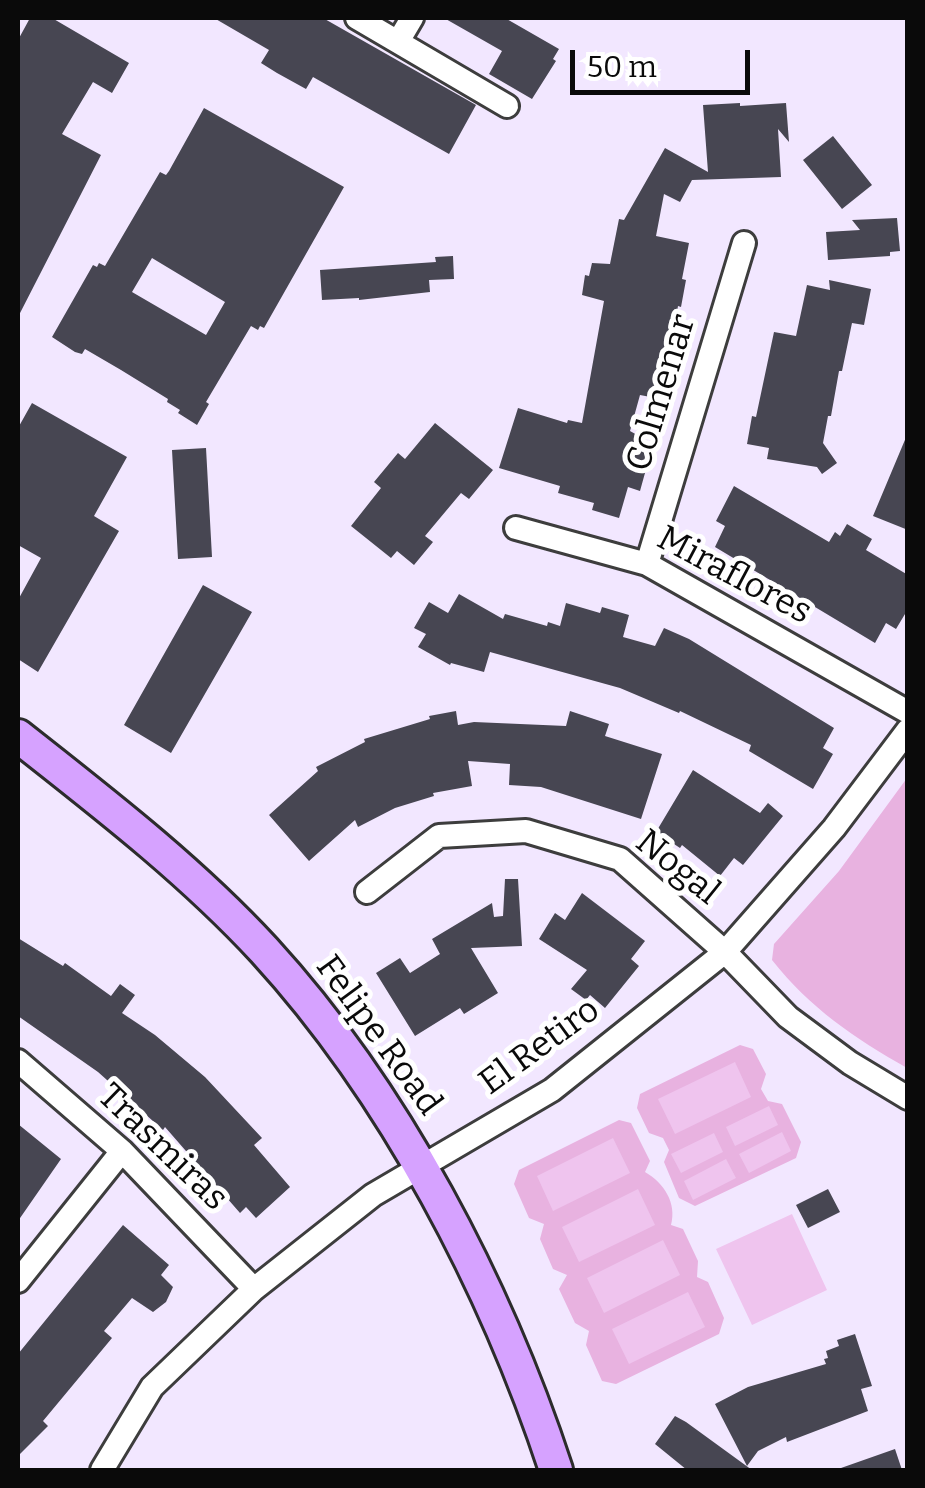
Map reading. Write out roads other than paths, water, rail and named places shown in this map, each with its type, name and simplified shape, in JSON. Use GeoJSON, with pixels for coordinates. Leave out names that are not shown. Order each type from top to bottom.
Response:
{"type":"FeatureCollection","features":[{"type":"Feature","properties":{"kind":"main road","name":"Felipe Road"},"geometry":{"type":"LineString","coordinates":[[18,736],[144,835],[264,951],[348,1055],[422,1166],[510,1348],[556,1470]]}},
{"type":"Feature","properties":{"kind":"street"},"geometry":{"type":"LineString","coordinates":[[357,18],[507,106]]}},
{"type":"Feature","properties":{"kind":"street"},"geometry":{"type":"LineString","coordinates":[[399,40],[412,18]]}},
{"type":"Feature","properties":{"kind":"street","name":"Colmenar"},"geometry":{"type":"LineString","coordinates":[[647,564],[744,244]]}},
{"type":"Feature","properties":{"kind":"street","name":"Miraflores"},"geometry":{"type":"LineString","coordinates":[[516,528],[647,564],[908,712]]}},
{"type":"Feature","properties":{"kind":"street","name":"El Retiro"},"geometry":{"type":"LineString","coordinates":[[102,1470],[152,1387],[254,1289],[373,1195],[552,1090],[724,952],[834,828],[908,730]]}},
{"type":"Feature","properties":{"kind":"street","name":"Nogal"},"geometry":{"type":"LineString","coordinates":[[367,892],[439,836],[526,831],[620,859],[724,952],[788,1017],[850,1063],[908,1098]]}},
{"type":"Feature","properties":{"kind":"street","name":"Trasmiras"},"geometry":{"type":"LineString","coordinates":[[18,1062],[122,1151],[254,1289]]}},
{"type":"Feature","properties":{"kind":"street"},"geometry":{"type":"LineString","coordinates":[[18,1281],[122,1151]]}}]}
